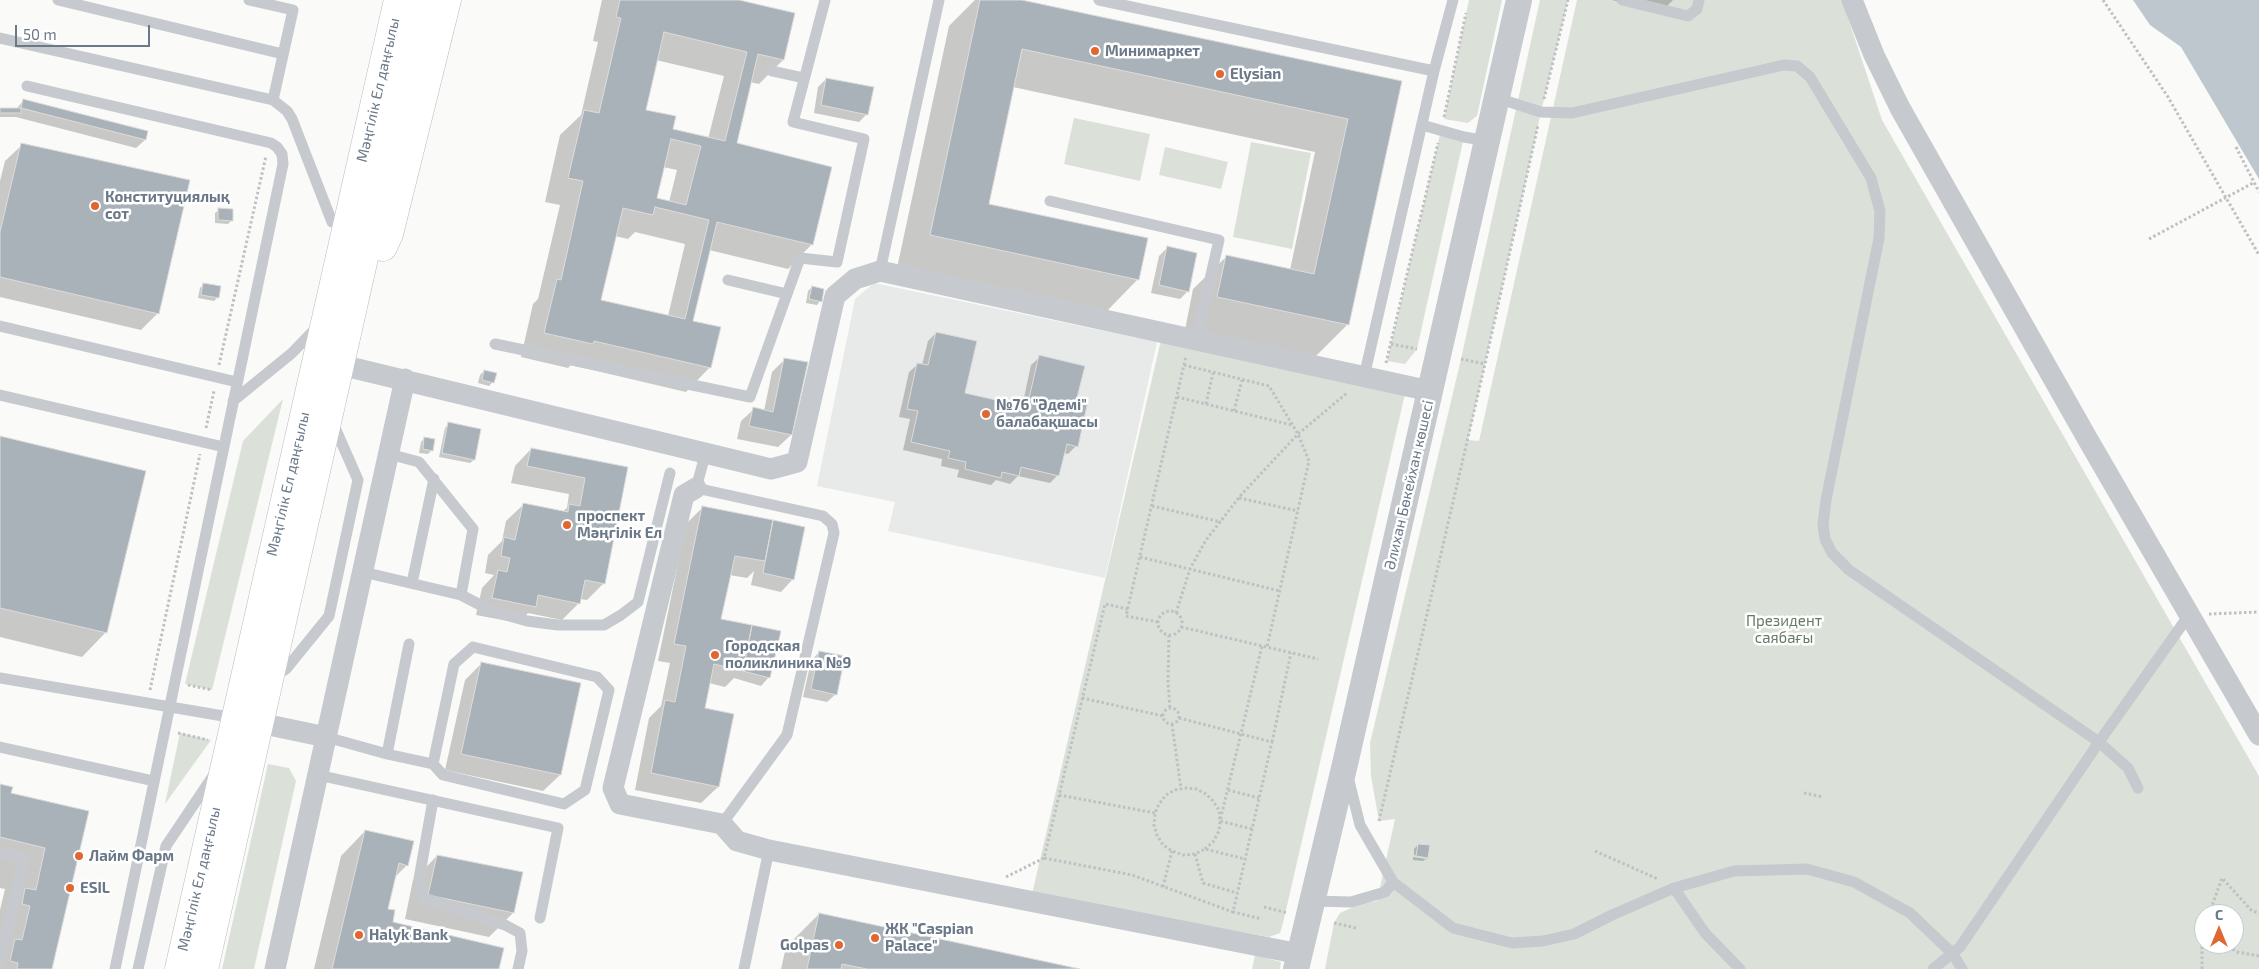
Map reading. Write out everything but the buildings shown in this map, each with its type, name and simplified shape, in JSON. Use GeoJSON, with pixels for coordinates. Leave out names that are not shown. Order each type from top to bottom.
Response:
{"type":"FeatureCollection","features":[{"type":"Feature","properties":{"kind":"main road"},"geometry":{"type":"LineString","coordinates":[[344,291],[332,222],[381,0]]}},
{"type":"Feature","properties":{"kind":"main road","name":"Мәңгілік Ел даңғылы"},"geometry":{"type":"LineString","coordinates":[[179,969],[219,748],[247,721],[268,681],[329,414],[340,365],[344,291],[398,0]]}},
{"type":"Feature","properties":{"kind":"main road","name":"Мәңгілік Ел даңғылы"},"geometry":{"type":"LineString","coordinates":[[204,969],[247,721],[327,316],[344,291],[422,0]]}},
{"type":"Feature","properties":{"kind":"main road"},"geometry":{"type":"LineString","coordinates":[[344,291],[377,262],[388,234],[447,0]]}},
{"type":"Feature","properties":{"kind":"street","name":"Әлихан Бөкейхан көшесі"},"geometry":{"type":"LineString","coordinates":[[1298,962],[1302,907],[1345,764],[1519,0]]}},
{"type":"Feature","properties":{"kind":"street"},"geometry":{"type":"LineString","coordinates":[[1852,0],[1874,55],[1900,108],[2259,735]]}},
{"type":"Feature","properties":{"kind":"street"},"geometry":{"type":"LineString","coordinates":[[340,365],[405,379],[772,469],[797,462],[835,296],[855,279],[880,271],[1193,339],[1366,384],[1430,391]]}},
{"type":"Feature","properties":{"kind":"street"},"geometry":{"type":"LineString","coordinates":[[275,969],[405,379]]}},
{"type":"Feature","properties":{"kind":"street"},"geometry":{"type":"LineString","coordinates":[[696,488],[684,495],[613,788],[620,804],[722,824],[737,841],[769,850],[978,891],[1298,962]]}},
{"type":"Feature","properties":{"kind":"street"},"geometry":{"type":"LineString","coordinates":[[247,721],[326,738]]}},
{"type":"Feature","properties":{"kind":"lane"},"geometry":{"type":"LineString","coordinates":[[58,0],[283,54]]}},
{"type":"Feature","properties":{"kind":"lane"},"geometry":{"type":"LineString","coordinates":[[249,0],[293,10],[273,100]]}},
{"type":"Feature","properties":{"kind":"lane"},"geometry":{"type":"LineString","coordinates":[[495,344],[750,397],[800,258],[837,262],[864,139],[793,122],[824,0]]}},
{"type":"Feature","properties":{"kind":"lane"},"geometry":{"type":"LineString","coordinates":[[880,271],[939,0]]}},
{"type":"Feature","properties":{"kind":"lane"},"geometry":{"type":"LineString","coordinates":[[1098,0],[1434,70]]}},
{"type":"Feature","properties":{"kind":"lane"},"geometry":{"type":"LineString","coordinates":[[1366,384],[1434,70],[1453,0]]}},
{"type":"Feature","properties":{"kind":"lane"},"geometry":{"type":"LineString","coordinates":[[1622,0],[1688,16],[1697,9],[1699,0]]}},
{"type":"Feature","properties":{"kind":"lane"},"geometry":{"type":"LineString","coordinates":[[0,38],[273,100],[287,111],[292,120],[332,222]]}},
{"type":"Feature","properties":{"kind":"lane"},"geometry":{"type":"LineString","coordinates":[[1497,98],[1541,112],[1572,112],[1784,64],[1797,66],[1810,76],[1871,178],[1880,211],[1879,238],[1826,500],[1823,525],[1825,539],[1832,553],[1849,570],[2099,742],[2128,768],[2138,788]]}},
{"type":"Feature","properties":{"kind":"lane"},"geometry":{"type":"LineString","coordinates":[[772,71],[804,78]]}},
{"type":"Feature","properties":{"kind":"lane"},"geometry":{"type":"LineString","coordinates":[[27,86],[271,143],[282,154],[284,164],[115,969]]}},
{"type":"Feature","properties":{"kind":"lane"},"geometry":{"type":"LineString","coordinates":[[1422,125],[1487,141]]}},
{"type":"Feature","properties":{"kind":"lane"},"geometry":{"type":"LineString","coordinates":[[1050,201],[1219,240],[1193,339]]}},
{"type":"Feature","properties":{"kind":"lane"},"geometry":{"type":"LineString","coordinates":[[728,280],[787,294]]}},
{"type":"Feature","properties":{"kind":"lane"},"geometry":{"type":"LineString","coordinates":[[233,401],[292,353],[327,316]]}},
{"type":"Feature","properties":{"kind":"lane"},"geometry":{"type":"LineString","coordinates":[[0,326],[237,382]]}},
{"type":"Feature","properties":{"kind":"lane"},"geometry":{"type":"LineString","coordinates":[[0,395],[224,447]]}},
{"type":"Feature","properties":{"kind":"lane"},"geometry":{"type":"LineString","coordinates":[[268,681],[286,669],[329,616],[358,480],[329,414]]}},
{"type":"Feature","properties":{"kind":"lane"},"geometry":{"type":"LineString","coordinates":[[706,452],[696,488],[823,516],[832,524],[834,533],[786,735],[722,824]]}},
{"type":"Feature","properties":{"kind":"lane"},"geometry":{"type":"LineString","coordinates":[[389,454],[419,462],[473,529],[461,595]]}},
{"type":"Feature","properties":{"kind":"lane"},"geometry":{"type":"LineString","coordinates":[[363,572],[461,595],[492,611],[526,621],[604,625],[638,602],[670,473]]}},
{"type":"Feature","properties":{"kind":"lane"},"geometry":{"type":"LineString","coordinates":[[412,583],[434,479]]}},
{"type":"Feature","properties":{"kind":"lane"},"geometry":{"type":"LineString","coordinates":[[1933,969],[1960,947],[2099,742],[2189,615]]}},
{"type":"Feature","properties":{"kind":"lane"},"geometry":{"type":"LineString","coordinates":[[387,754],[409,644]]}},
{"type":"Feature","properties":{"kind":"lane"},"geometry":{"type":"LineString","coordinates":[[326,738],[433,764],[443,775],[564,804],[585,790],[609,690],[597,677],[473,647],[454,664],[433,764]]}},
{"type":"Feature","properties":{"kind":"lane"},"geometry":{"type":"LineString","coordinates":[[0,678],[247,721]]}},
{"type":"Feature","properties":{"kind":"lane"},"geometry":{"type":"LineString","coordinates":[[0,747],[154,781]]}},
{"type":"Feature","properties":{"kind":"lane"},"geometry":{"type":"LineString","coordinates":[[138,969],[166,846],[219,748]]}},
{"type":"Feature","properties":{"kind":"lane"},"geometry":{"type":"LineString","coordinates":[[1345,764],[1360,825],[1393,882],[1453,928],[1512,944],[1543,941],[1574,934],[1674,888],[1734,871],[1790,868],[1814,871],[1854,882],[1910,913],[1953,954],[1962,969]]}},
{"type":"Feature","properties":{"kind":"lane"},"geometry":{"type":"LineString","coordinates":[[318,775],[558,828],[540,918]]}},
{"type":"Feature","properties":{"kind":"lane"},"geometry":{"type":"LineString","coordinates":[[433,800],[419,879],[424,898],[505,925],[520,933],[522,951],[518,969]]}},
{"type":"Feature","properties":{"kind":"lane"},"geometry":{"type":"LineString","coordinates":[[744,969],[769,850]]}},
{"type":"Feature","properties":{"kind":"lane"},"geometry":{"type":"LineString","coordinates":[[0,853],[24,858],[3,938],[0,963]]}},
{"type":"Feature","properties":{"kind":"lane"},"geometry":{"type":"LineString","coordinates":[[1302,907],[1350,902],[1384,892],[1393,882]]}},
{"type":"Feature","properties":{"kind":"lane"},"geometry":{"type":"LineString","coordinates":[[1674,888],[1706,933],[1740,969]]}},
{"type":"Feature","properties":{"kind":"path"},"geometry":{"type":"LineString","coordinates":[[1379,821],[1486,364],[1541,112],[1568,0]]}},
{"type":"Feature","properties":{"kind":"path"},"geometry":{"type":"LineString","coordinates":[[2103,0],[2168,97],[2259,255]]}},
{"type":"Feature","properties":{"kind":"path"},"geometry":{"type":"LineString","coordinates":[[1176,613],[1190,569],[1206,540],[1239,498],[1298,434],[1345,392],[1366,384],[1391,344],[1467,9]]}},
{"type":"Feature","properties":{"kind":"path"},"geometry":{"type":"LineString","coordinates":[[147,703],[262,167],[271,143]]}},
{"type":"Feature","properties":{"kind":"path"},"geometry":{"type":"LineString","coordinates":[[2236,147],[2259,192]]}},
{"type":"Feature","properties":{"kind":"path"},"geometry":{"type":"LineString","coordinates":[[2149,239],[2253,182]]}},
{"type":"Feature","properties":{"kind":"path"},"geometry":{"type":"LineString","coordinates":[[1158,622],[1126,616],[1184,365],[1193,339]]}},
{"type":"Feature","properties":{"kind":"path"},"geometry":{"type":"LineString","coordinates":[[1391,344],[1417,350]]}},
{"type":"Feature","properties":{"kind":"path"},"geometry":{"type":"LineString","coordinates":[[1461,359],[1486,364]]}},
{"type":"Feature","properties":{"kind":"path"},"geometry":{"type":"LineString","coordinates":[[1184,365],[1269,386],[1298,434],[1309,461],[1267,647]]}},
{"type":"Feature","properties":{"kind":"path"},"geometry":{"type":"LineString","coordinates":[[1206,404],[1213,373]]}},
{"type":"Feature","properties":{"kind":"path"},"geometry":{"type":"LineString","coordinates":[[1234,411],[1242,380]]}},
{"type":"Feature","properties":{"kind":"path"},"geometry":{"type":"LineString","coordinates":[[1177,397],[1292,425]]}},
{"type":"Feature","properties":{"kind":"path"},"geometry":{"type":"LineString","coordinates":[[1239,498],[1298,511]]}},
{"type":"Feature","properties":{"kind":"path"},"geometry":{"type":"LineString","coordinates":[[1152,506],[1221,522]]}},
{"type":"Feature","properties":{"kind":"path"},"geometry":{"type":"LineString","coordinates":[[1140,557],[1280,591]]}},
{"type":"Feature","properties":{"kind":"path"},"geometry":{"type":"LineString","coordinates":[[1044,858],[1105,604],[1128,609]]}},
{"type":"Feature","properties":{"kind":"path"},"geometry":{"type":"LineString","coordinates":[[1165,612],[1176,613],[1181,619],[1181,627],[1177,633],[1169,635],[1159,629],[1158,622],[1165,612]]}},
{"type":"Feature","properties":{"kind":"path"},"geometry":{"type":"LineString","coordinates":[[2189,615],[2259,612]]}},
{"type":"Feature","properties":{"kind":"path"},"geometry":{"type":"LineString","coordinates":[[1181,627],[1318,659]]}},
{"type":"Feature","properties":{"kind":"path"},"geometry":{"type":"LineString","coordinates":[[1169,635],[1168,682],[1170,708]]}},
{"type":"Feature","properties":{"kind":"path"},"geometry":{"type":"LineString","coordinates":[[1220,821],[1219,810],[1206,794],[1196,789],[1181,789],[1166,795],[1154,813],[1157,835],[1163,845],[1172,851],[1183,854],[1195,854],[1214,842],[1219,831],[1262,646]]}},
{"type":"Feature","properties":{"kind":"path"},"geometry":{"type":"LineString","coordinates":[[1233,912],[1291,653]]}},
{"type":"Feature","properties":{"kind":"path"},"geometry":{"type":"LineString","coordinates":[[175,682],[212,690]]}},
{"type":"Feature","properties":{"kind":"path"},"geometry":{"type":"LineString","coordinates":[[1082,698],[1163,716]]}},
{"type":"Feature","properties":{"kind":"path"},"geometry":{"type":"LineString","coordinates":[[1163,716],[1170,708]]}},
{"type":"Feature","properties":{"kind":"path"},"geometry":{"type":"LineString","coordinates":[[1170,708],[1177,711],[1179,718]]}},
{"type":"Feature","properties":{"kind":"path"},"geometry":{"type":"LineString","coordinates":[[1163,716],[1166,723],[1172,724],[1179,718]]}},
{"type":"Feature","properties":{"kind":"path"},"geometry":{"type":"LineString","coordinates":[[1179,718],[1272,742]]}},
{"type":"Feature","properties":{"kind":"path"},"geometry":{"type":"LineString","coordinates":[[1172,724],[1181,789]]}},
{"type":"Feature","properties":{"kind":"path"},"geometry":{"type":"LineString","coordinates":[[165,730],[219,748]]}},
{"type":"Feature","properties":{"kind":"path"},"geometry":{"type":"LineString","coordinates":[[1228,790],[1259,798]]}},
{"type":"Feature","properties":{"kind":"path"},"geometry":{"type":"LineString","coordinates":[[1804,793],[1823,797]]}},
{"type":"Feature","properties":{"kind":"path"},"geometry":{"type":"LineString","coordinates":[[1058,795],[1154,813]]}},
{"type":"Feature","properties":{"kind":"path"},"geometry":{"type":"LineString","coordinates":[[1220,821],[1252,829]]}},
{"type":"Feature","properties":{"kind":"path"},"geometry":{"type":"LineString","coordinates":[[1205,849],[1245,859]]}},
{"type":"Feature","properties":{"kind":"path"},"geometry":{"type":"LineString","coordinates":[[1163,887],[1172,851]]}},
{"type":"Feature","properties":{"kind":"path"},"geometry":{"type":"LineString","coordinates":[[1594,851],[1654,876],[1674,888]]}},
{"type":"Feature","properties":{"kind":"path"},"geometry":{"type":"LineString","coordinates":[[1195,854],[1203,883],[1237,893]]}},
{"type":"Feature","properties":{"kind":"path"},"geometry":{"type":"LineString","coordinates":[[978,891],[1044,858],[1132,875],[1233,912],[1262,919]]}},
{"type":"Feature","properties":{"kind":"path"},"geometry":{"type":"LineString","coordinates":[[2213,904],[2222,878],[2252,911],[2259,913]]}},
{"type":"Feature","properties":{"kind":"path"},"geometry":{"type":"LineString","coordinates":[[1264,907],[1302,907]]}},
{"type":"Feature","properties":{"kind":"path"},"geometry":{"type":"LineString","coordinates":[[1334,923],[1356,928]]}},
{"type":"Feature","properties":{"kind":"path"},"geometry":{"type":"LineString","coordinates":[[2244,953],[2259,956]]}},
{"type":"Feature","properties":{"kind":"path"},"geometry":{"type":"LineString","coordinates":[[2202,954],[2202,969]]}},
{"type":"Feature","properties":{"kind":"shaded area"},"geometry":{"type":"Polygon","coordinates":[[[2133,0],[2259,0],[2259,179],[2181,47],[2150,25],[2133,0]]]}},
{"type":"Feature","properties":{"kind":"shaded area","name":"№76 \"Әдемі\" балабақшасы"},"geometry":{"type":"Polygon","coordinates":[[[874,283],[1157,342],[1105,578],[888,531],[895,502],[817,486],[855,299],[874,283]]]}},
{"type":"Feature","properties":{"kind":"green space"},"geometry":{"type":"Polygon","coordinates":[[[1469,0],[1502,0],[1477,116],[1468,123],[1444,119],[1469,0]]]}},
{"type":"Feature","properties":{"kind":"green space","name":"Президент саябағы"},"geometry":{"type":"Polygon","coordinates":[[[1540,0],[1568,0],[1541,112],[1468,440],[1479,441],[1577,0],[1842,0],[1882,120],[2259,776],[2259,969],[1325,969],[1334,923],[1340,913],[1362,903],[1377,901],[1395,819],[1379,821],[1371,776],[1370,743],[1461,359],[1540,0]]]}},
{"type":"Feature","properties":{"kind":"green space"},"geometry":{"type":"Polygon","coordinates":[[[1074,118],[1150,134],[1140,181],[1064,164],[1074,118]]]}},
{"type":"Feature","properties":{"kind":"green space"},"geometry":{"type":"Polygon","coordinates":[[[1441,130],[1464,137],[1417,349],[1405,364],[1387,361],[1441,130]]]}},
{"type":"Feature","properties":{"kind":"green space"},"geometry":{"type":"Polygon","coordinates":[[[1251,142],[1311,153],[1292,249],[1233,237],[1251,142]]]}},
{"type":"Feature","properties":{"kind":"green space"},"geometry":{"type":"Polygon","coordinates":[[[1165,147],[1228,162],[1221,189],[1159,175],[1165,147]]]}},
{"type":"Feature","properties":{"kind":"green space"},"geometry":{"type":"Polygon","coordinates":[[[1161,340],[1405,394],[1283,923],[1280,933],[1269,937],[1032,894],[1161,340]]]}},
{"type":"Feature","properties":{"kind":"green space"},"geometry":{"type":"Polygon","coordinates":[[[283,399],[212,690],[185,684],[243,441],[283,399]]]}},
{"type":"Feature","properties":{"kind":"green space"},"geometry":{"type":"Polygon","coordinates":[[[180,733],[211,740],[165,804],[180,733]]]}},
{"type":"Feature","properties":{"kind":"green space"},"geometry":{"type":"Polygon","coordinates":[[[268,764],[289,768],[296,781],[254,969],[222,969],[268,764]]]}},
{"type":"Feature","properties":{"kind":"green space"},"geometry":{"type":"Polygon","coordinates":[[[1255,955],[1281,962],[1280,969],[1252,969],[1255,955]]]}},
{"type":"Feature","properties":{"kind":"place","name":"Минимаркет"},"geometry":{"type":"Point","coordinates":[1095,51]}},
{"type":"Feature","properties":{"kind":"place","name":"Elysian"},"geometry":{"type":"Point","coordinates":[1220,74]}},
{"type":"Feature","properties":{"kind":"place","name":"Конституциялық сот"},"geometry":{"type":"Point","coordinates":[95,206]}},
{"type":"Feature","properties":{"kind":"place","name":"№76 \"Әдемі\" балабақшасы"},"geometry":{"type":"Point","coordinates":[986,414]}},
{"type":"Feature","properties":{"kind":"place","name":"проспект Мәңгілік Ел"},"geometry":{"type":"Point","coordinates":[567,525]}},
{"type":"Feature","properties":{"kind":"place","name":"Городская поликлиника №9"},"geometry":{"type":"Point","coordinates":[715,655]}},
{"type":"Feature","properties":{"kind":"place","name":"Лайм Фарм"},"geometry":{"type":"Point","coordinates":[79,856]}},
{"type":"Feature","properties":{"kind":"place","name":"ESIL"},"geometry":{"type":"Point","coordinates":[70,888]}},
{"type":"Feature","properties":{"kind":"place","name":"Halyk Bank"},"geometry":{"type":"Point","coordinates":[359,935]}},
{"type":"Feature","properties":{"kind":"place","name":"ЖК \"Caspian Palace\""},"geometry":{"type":"Point","coordinates":[875,938]}},
{"type":"Feature","properties":{"kind":"place","name":"Golpas"},"geometry":{"type":"Point","coordinates":[839,945]}}]}
